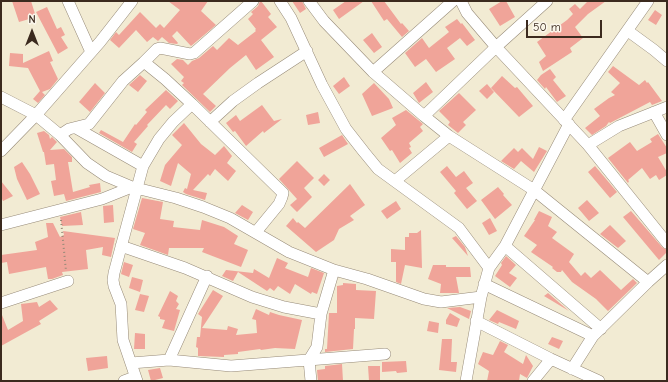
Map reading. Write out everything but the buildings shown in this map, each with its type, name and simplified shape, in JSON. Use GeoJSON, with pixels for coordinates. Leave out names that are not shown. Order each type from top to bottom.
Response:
{"type":"FeatureCollection","features":[{"type":"Feature","properties":{"kind":"street"},"geometry":{"type":"LineString","coordinates":[[68,1],[91,52]]}},
{"type":"Feature","properties":{"kind":"street"},"geometry":{"type":"LineString","coordinates":[[1,151],[36,115],[91,52],[132,1]]}},
{"type":"Feature","properties":{"kind":"street"},"geometry":{"type":"LineString","coordinates":[[60,135],[70,129],[89,124],[123,81],[157,49],[164,48],[190,54],[194,53],[252,1]]}},
{"type":"Feature","properties":{"kind":"street"},"geometry":{"type":"LineString","coordinates":[[280,1],[291,18],[322,85],[346,129],[378,169],[460,228],[489,268]]}},
{"type":"Feature","properties":{"kind":"street"},"geometry":{"type":"LineString","coordinates":[[309,1],[324,21],[373,72],[424,116],[449,136],[534,190],[648,282]]}},
{"type":"Feature","properties":{"kind":"street"},"geometry":{"type":"LineString","coordinates":[[373,72],[453,1]]}},
{"type":"Feature","properties":{"kind":"street"},"geometry":{"type":"LineString","coordinates":[[461,1],[467,13],[496,47],[588,145],[667,243]]}},
{"type":"Feature","properties":{"kind":"street"},"geometry":{"type":"LineString","coordinates":[[424,116],[546,1]]}},
{"type":"Feature","properties":{"kind":"street"},"geometry":{"type":"LineString","coordinates":[[466,381],[476,321],[489,268],[505,246],[534,190],[566,122],[648,1]]}},
{"type":"Feature","properties":{"kind":"street"},"geometry":{"type":"LineString","coordinates":[[628,31],[667,61]]}},
{"type":"Feature","properties":{"kind":"street"},"geometry":{"type":"LineString","coordinates":[[210,122],[233,101],[306,51]]}},
{"type":"Feature","properties":{"kind":"street"},"geometry":{"type":"LineString","coordinates":[[144,62],[166,79],[283,193],[279,204],[256,232]]}},
{"type":"Feature","properties":{"kind":"street"},"geometry":{"type":"LineString","coordinates":[[1,97],[36,115],[60,135],[88,162],[106,176],[135,188],[176,198],[230,218],[289,252],[334,270],[367,279],[424,299],[441,302],[481,297]]}},
{"type":"Feature","properties":{"kind":"street"},"geometry":{"type":"LineString","coordinates":[[124,381],[136,379],[123,340],[121,304],[113,280],[135,188],[143,166],[159,139],[173,122],[192,104]]}},
{"type":"Feature","properties":{"kind":"street"},"geometry":{"type":"LineString","coordinates":[[588,145],[619,126],[667,107]]}},
{"type":"Feature","properties":{"kind":"street"},"geometry":{"type":"LineString","coordinates":[[654,112],[667,135]]}},
{"type":"Feature","properties":{"kind":"street"},"geometry":{"type":"LineString","coordinates":[[76,128],[143,166]]}},
{"type":"Feature","properties":{"kind":"street"},"geometry":{"type":"LineString","coordinates":[[395,181],[449,136]]}},
{"type":"Feature","properties":{"kind":"street"},"geometry":{"type":"LineString","coordinates":[[1,225],[102,199],[135,188]]}},
{"type":"Feature","properties":{"kind":"street"},"geometry":{"type":"LineString","coordinates":[[121,246],[207,276],[252,297],[284,307],[321,314]]}},
{"type":"Feature","properties":{"kind":"street"},"geometry":{"type":"LineString","coordinates":[[505,246],[597,332]]}},
{"type":"Feature","properties":{"kind":"street"},"geometry":{"type":"LineString","coordinates":[[572,369],[597,332],[667,265]]}},
{"type":"Feature","properties":{"kind":"street"},"geometry":{"type":"LineString","coordinates":[[311,381],[309,360],[318,347],[321,314],[334,270]]}},
{"type":"Feature","properties":{"kind":"street"},"geometry":{"type":"LineString","coordinates":[[169,360],[207,276]]}},
{"type":"Feature","properties":{"kind":"street"},"geometry":{"type":"LineString","coordinates":[[1,303],[68,281]]}},
{"type":"Feature","properties":{"kind":"street"},"geometry":{"type":"LineString","coordinates":[[484,284],[597,332]]}},
{"type":"Feature","properties":{"kind":"street"},"geometry":{"type":"LineString","coordinates":[[476,321],[551,359],[599,381]]}},
{"type":"Feature","properties":{"kind":"street"},"geometry":{"type":"LineString","coordinates":[[131,363],[169,360],[231,366],[385,354]]}},
{"type":"Feature","properties":{"kind":"street"},"geometry":{"type":"LineString","coordinates":[[533,381],[551,359]]}},
{"type":"Feature","properties":{"kind":"path"},"geometry":{"type":"LineString","coordinates":[[60,210],[68,281]]}}]}
